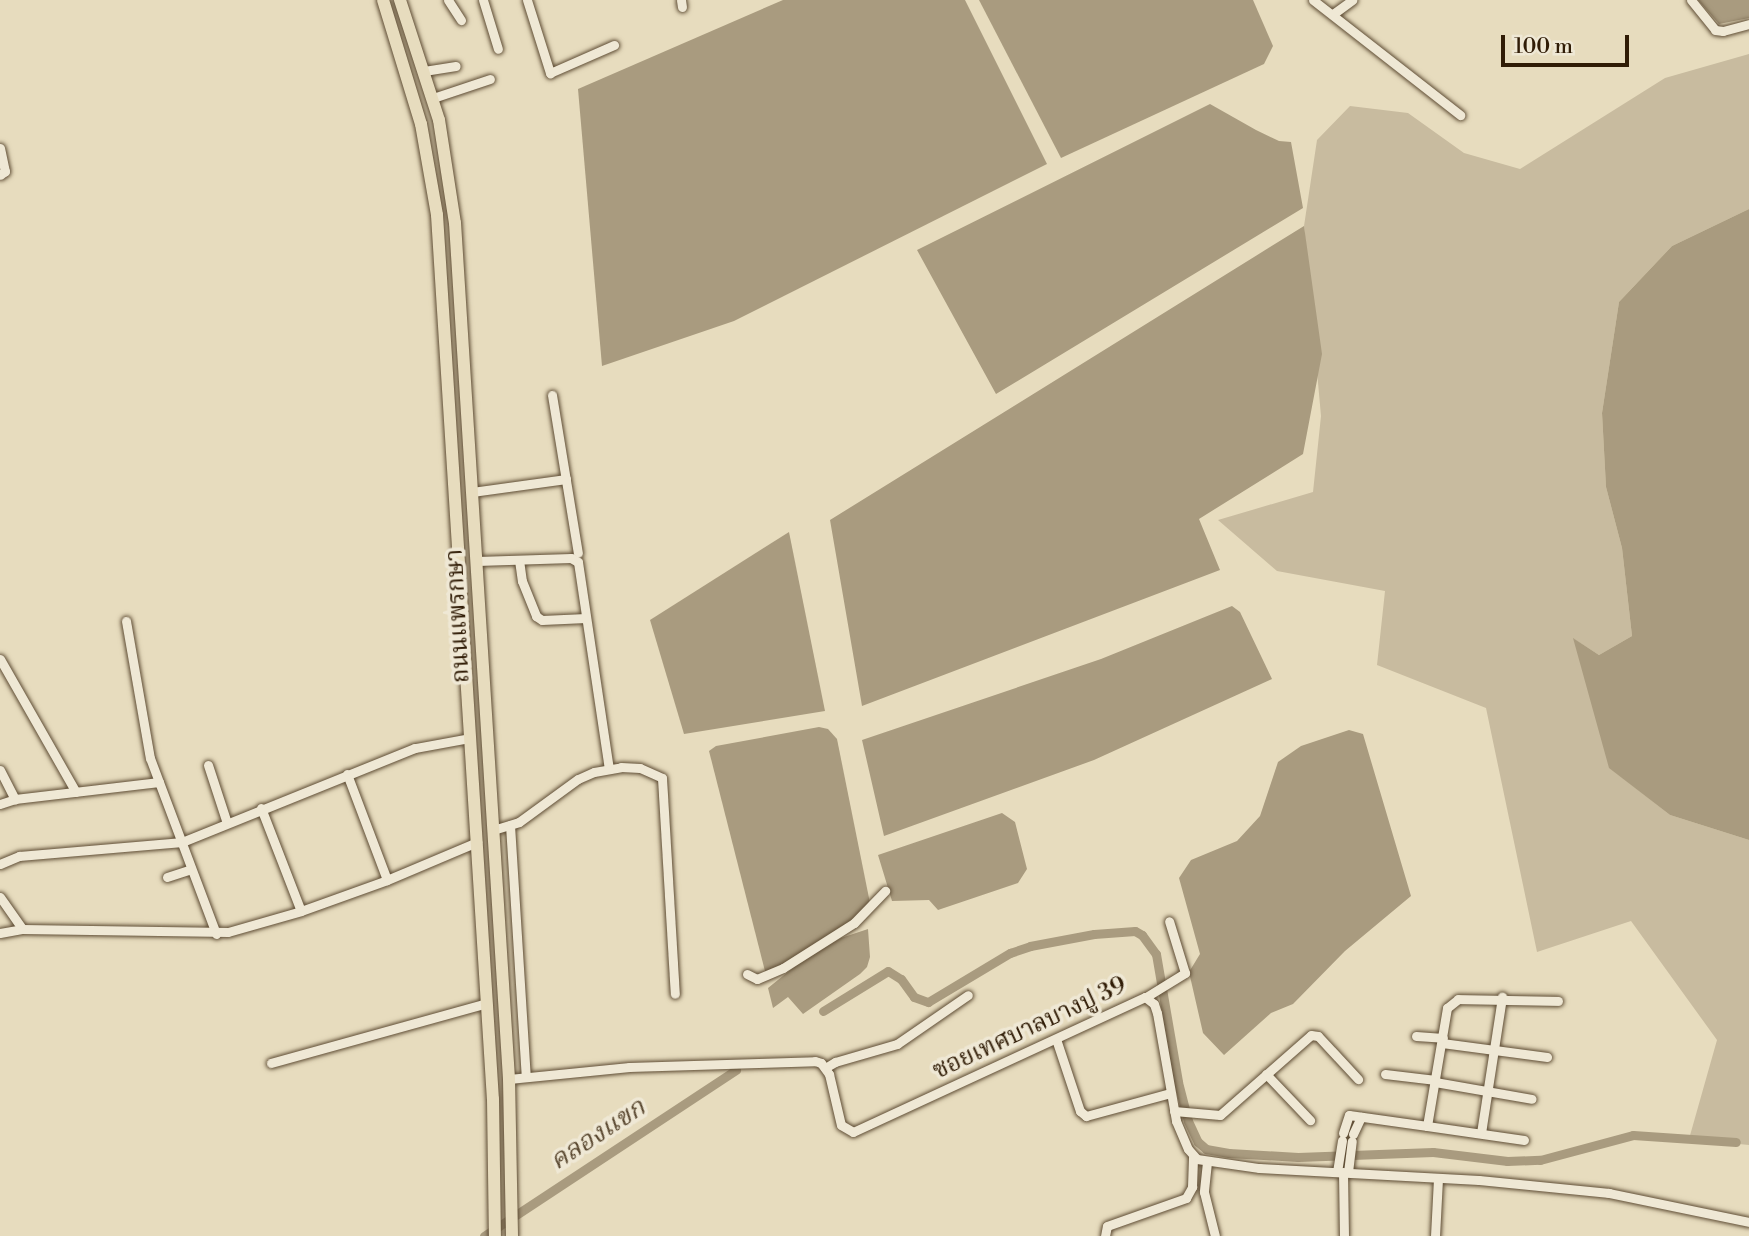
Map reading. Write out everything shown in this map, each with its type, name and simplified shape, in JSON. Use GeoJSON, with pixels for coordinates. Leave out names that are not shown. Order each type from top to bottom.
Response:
{"type":"FeatureCollection","features":[{"type":"Feature","properties":{"kind":"main road","name":"ถนนแพรกษา"},"geometry":{"type":"LineString","coordinates":[[383,0],[414,96],[435,194],[487,1003],[495,1236]]}},
{"type":"Feature","properties":{"kind":"main road","name":"ถนนแพรกษา"},"geometry":{"type":"LineString","coordinates":[[400,0],[433,98],[446,155],[455,223],[509,1079],[512,1234]]}},
{"type":"Feature","properties":{"kind":"main road"},"geometry":{"type":"LineString","coordinates":[[461,584],[478,582]]}},
{"type":"Feature","properties":{"kind":"street"},"geometry":{"type":"LineString","coordinates":[[448,0],[461,20]]}},
{"type":"Feature","properties":{"kind":"street"},"geometry":{"type":"LineString","coordinates":[[483,0],[498,50]]}},
{"type":"Feature","properties":{"kind":"street"},"geometry":{"type":"LineString","coordinates":[[527,0],[550,73],[614,46]]}},
{"type":"Feature","properties":{"kind":"street"},"geometry":{"type":"LineString","coordinates":[[1313,0],[1460,115]]}},
{"type":"Feature","properties":{"kind":"street"},"geometry":{"type":"LineString","coordinates":[[1333,14],[1352,0]]}},
{"type":"Feature","properties":{"kind":"street"},"geometry":{"type":"LineString","coordinates":[[1691,0],[1715,30],[1723,31],[1749,24]]}},
{"type":"Feature","properties":{"kind":"street"},"geometry":{"type":"LineString","coordinates":[[424,71],[456,66]]}},
{"type":"Feature","properties":{"kind":"street"},"geometry":{"type":"LineString","coordinates":[[433,98],[490,79]]}},
{"type":"Feature","properties":{"kind":"street"},"geometry":{"type":"LineString","coordinates":[[0,148],[5,171],[0,175]]}},
{"type":"Feature","properties":{"kind":"street"},"geometry":{"type":"LineString","coordinates":[[552,395],[578,553]]}},
{"type":"Feature","properties":{"kind":"street"},"geometry":{"type":"LineString","coordinates":[[472,492],[566,479]]}},
{"type":"Feature","properties":{"kind":"street"},"geometry":{"type":"LineString","coordinates":[[477,561],[571,558],[578,562],[609,769]]}},
{"type":"Feature","properties":{"kind":"street"},"geometry":{"type":"LineString","coordinates":[[519,560],[522,581],[536,616],[542,620],[586,618]]}},
{"type":"Feature","properties":{"kind":"street"},"geometry":{"type":"LineString","coordinates":[[126,621],[150,758],[216,934]]}},
{"type":"Feature","properties":{"kind":"street"},"geometry":{"type":"LineString","coordinates":[[0,659],[76,792]]}},
{"type":"Feature","properties":{"kind":"street"},"geometry":{"type":"LineString","coordinates":[[0,864],[19,856],[182,842],[415,748],[470,738]]}},
{"type":"Feature","properties":{"kind":"street"},"geometry":{"type":"LineString","coordinates":[[208,765],[227,822]]}},
{"type":"Feature","properties":{"kind":"street"},"geometry":{"type":"LineString","coordinates":[[493,830],[519,822],[578,779],[609,769],[640,768],[656,773],[664,785],[675,994]]}},
{"type":"Feature","properties":{"kind":"street"},"geometry":{"type":"LineString","coordinates":[[0,770],[15,799]]}},
{"type":"Feature","properties":{"kind":"street"},"geometry":{"type":"LineString","coordinates":[[347,774],[387,880]]}},
{"type":"Feature","properties":{"kind":"street"},"geometry":{"type":"LineString","coordinates":[[0,804],[15,799],[159,782]]}},
{"type":"Feature","properties":{"kind":"street"},"geometry":{"type":"LineString","coordinates":[[261,808],[300,911]]}},
{"type":"Feature","properties":{"kind":"street"},"geometry":{"type":"LineString","coordinates":[[510,825],[526,1076]]}},
{"type":"Feature","properties":{"kind":"street"},"geometry":{"type":"LineString","coordinates":[[0,933],[22,929],[216,934],[300,911],[387,880],[477,842]]}},
{"type":"Feature","properties":{"kind":"street"},"geometry":{"type":"LineString","coordinates":[[167,877],[191,869]]}},
{"type":"Feature","properties":{"kind":"street"},"geometry":{"type":"LineString","coordinates":[[747,974],[757,979],[783,968],[854,923],[885,891]]}},
{"type":"Feature","properties":{"kind":"street"},"geometry":{"type":"LineString","coordinates":[[0,897],[22,929]]}},
{"type":"Feature","properties":{"kind":"street"},"geometry":{"type":"LineString","coordinates":[[1146,997],[1185,973],[1169,921]]}},
{"type":"Feature","properties":{"kind":"street"},"geometry":{"type":"LineString","coordinates":[[509,1079],[629,1067],[799,1060],[815,1061],[825,1068],[835,1062],[897,1044],[968,995]]}},
{"type":"Feature","properties":{"kind":"street"},"geometry":{"type":"LineString","coordinates":[[1427,1126],[1447,1008],[1454,1001],[1462,996],[1558,1001]]}},
{"type":"Feature","properties":{"kind":"street","name":"ซอยเทศบาลบางปู 39"},"geometry":{"type":"LineString","coordinates":[[825,1068],[841,1125],[853,1132],[1056,1039],[1138,998],[1146,997],[1154,1004],[1157,1013],[1174,1111],[1183,1140],[1193,1156]]}},
{"type":"Feature","properties":{"kind":"street"},"geometry":{"type":"LineString","coordinates":[[1481,1133],[1502,998]]}},
{"type":"Feature","properties":{"kind":"street"},"geometry":{"type":"LineString","coordinates":[[271,1063],[487,1003]]}},
{"type":"Feature","properties":{"kind":"street"},"geometry":{"type":"LineString","coordinates":[[1174,1111],[1216,1117],[1314,1034],[1358,1079]]}},
{"type":"Feature","properties":{"kind":"street"},"geometry":{"type":"LineString","coordinates":[[1416,1036],[1547,1057]]}},
{"type":"Feature","properties":{"kind":"street"},"geometry":{"type":"LineString","coordinates":[[1056,1039],[1080,1111],[1086,1116],[1170,1093]]}},
{"type":"Feature","properties":{"kind":"street"},"geometry":{"type":"LineString","coordinates":[[1266,1074],[1310,1120]]}},
{"type":"Feature","properties":{"kind":"street"},"geometry":{"type":"LineString","coordinates":[[1385,1074],[1532,1099]]}},
{"type":"Feature","properties":{"kind":"street"},"geometry":{"type":"LineString","coordinates":[[1345,1236],[1343,1172],[1347,1116],[1524,1140]]}},
{"type":"Feature","properties":{"kind":"street"},"geometry":{"type":"LineString","coordinates":[[1105,1236],[1107,1226],[1186,1198],[1192,1187],[1193,1156],[1207,1162],[1608,1192],[1749,1222]]}},
{"type":"Feature","properties":{"kind":"street"},"geometry":{"type":"LineString","coordinates":[[1207,1162],[1204,1192],[1215,1236]]}},
{"type":"Feature","properties":{"kind":"street"},"geometry":{"type":"LineString","coordinates":[[1435,1236],[1438,1179]]}},
{"type":"Feature","properties":{"kind":"shaded area"},"geometry":{"type":"Polygon","coordinates":[[[783,0],[965,0],[1047,164],[734,321],[602,366],[578,89],[783,0]]]}},
{"type":"Feature","properties":{"kind":"shaded area"},"geometry":{"type":"Polygon","coordinates":[[[979,0],[1253,0],[1273,46],[1264,64],[1061,158],[979,0]]]}},
{"type":"Feature","properties":{"kind":"shaded area"},"geometry":{"type":"Polygon","coordinates":[[[1698,0],[1749,0],[1749,18],[1719,24],[1698,0]]]}},
{"type":"Feature","properties":{"kind":"shaded area"},"geometry":{"type":"Polygon","coordinates":[[[1749,54],[1749,209],[1672,246],[1619,302],[1602,413],[1606,487],[1622,548],[1632,636],[1599,655],[1574,639],[1610,768],[1670,815],[1749,840],[1749,1145],[1689,1139],[1717,1040],[1631,921],[1537,952],[1486,708],[1377,665],[1385,591],[1277,571],[1218,520],[1313,492],[1321,416],[1304,226],[1317,140],[1350,106],[1408,113],[1464,153],[1520,169],[1665,78],[1749,54]]]}},
{"type":"Feature","properties":{"kind":"shaded area"},"geometry":{"type":"Polygon","coordinates":[[[1210,104],[1279,141],[1291,142],[1303,208],[996,394],[917,250],[1210,104]]]}},
{"type":"Feature","properties":{"kind":"shaded area"},"geometry":{"type":"Polygon","coordinates":[[[1749,209],[1749,840],[1670,815],[1609,768],[1573,638],[1599,655],[1632,636],[1622,548],[1606,487],[1602,413],[1619,302],[1672,246],[1749,209]]]}},
{"type":"Feature","properties":{"kind":"shaded area"},"geometry":{"type":"Polygon","coordinates":[[[1304,226],[1322,354],[1303,454],[1199,519],[1220,570],[862,706],[830,520],[1304,226]]]}},
{"type":"Feature","properties":{"kind":"shaded area"},"geometry":{"type":"Polygon","coordinates":[[[789,532],[825,711],[684,734],[650,620],[789,532]]]}},
{"type":"Feature","properties":{"kind":"shaded area"},"geometry":{"type":"Polygon","coordinates":[[[1232,606],[1240,612],[1272,679],[1094,760],[884,836],[862,740],[1101,659],[1232,606]]]}},
{"type":"Feature","properties":{"kind":"shaded area"},"geometry":{"type":"Polygon","coordinates":[[[819,727],[828,729],[837,739],[870,903],[869,913],[767,979],[709,751],[716,746],[819,727]]]}},
{"type":"Feature","properties":{"kind":"shaded area"},"geometry":{"type":"Polygon","coordinates":[[[1349,730],[1363,734],[1411,896],[1345,951],[1293,1004],[1271,1013],[1224,1055],[1203,1033],[1189,972],[1200,954],[1179,878],[1191,860],[1237,841],[1260,816],[1278,762],[1301,746],[1349,730]]]}},
{"type":"Feature","properties":{"kind":"shaded area"},"geometry":{"type":"Polygon","coordinates":[[[1002,813],[1015,822],[1027,869],[1018,883],[938,910],[929,900],[892,901],[878,855],[1002,813]]]}},
{"type":"Feature","properties":{"kind":"shaded area"},"geometry":{"type":"Polygon","coordinates":[[[868,929],[870,957],[867,967],[860,974],[803,1014],[788,997],[773,1008],[768,988],[809,955],[841,938],[868,929]]]}},
{"type":"Feature","properties":{"kind":"waterway"},"geometry":{"type":"LineString","coordinates":[[823,1011],[888,971],[901,979],[914,997],[928,1002],[1010,953],[1030,946],[1094,934],[1135,931],[1142,935],[1156,954],[1178,1082],[1188,1121],[1198,1142],[1206,1149],[1298,1157],[1433,1152],[1507,1161],[1540,1160],[1633,1135],[1736,1142]]}},
{"type":"Feature","properties":{"kind":"waterway","name":"คลองแขก"},"geometry":{"type":"LineString","coordinates":[[484,1236],[736,1070]]}}]}
